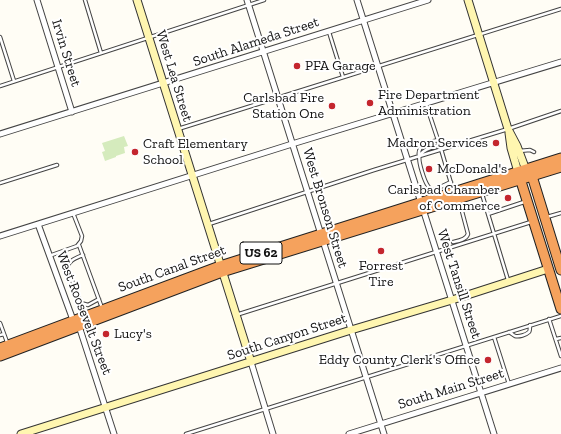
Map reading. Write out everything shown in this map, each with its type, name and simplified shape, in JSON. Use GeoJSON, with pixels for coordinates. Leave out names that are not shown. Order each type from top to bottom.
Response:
{"type":"FeatureCollection","features":[{"type":"Feature","properties":{"kind":"highway","name":"South Canal Street"},"geometry":{"type":"LineString","coordinates":[[422,206],[435,194],[456,196],[481,192],[561,158]]}},
{"type":"Feature","properties":{"kind":"highway","name":"South Canal Street"},"geometry":{"type":"LineString","coordinates":[[0,356],[76,323],[103,309],[221,269],[524,174],[561,167]]}},
{"type":"Feature","properties":{"kind":"highway"},"geometry":{"type":"LineString","coordinates":[[524,174],[527,201],[561,309]]}},
{"type":"Feature","properties":{"kind":"highway"},"geometry":{"type":"LineString","coordinates":[[524,174],[545,218],[561,267]]}},
{"type":"Feature","properties":{"kind":"highway","name":"South Canal Street"},"geometry":{"type":"LineString","coordinates":[[4,346],[76,323],[221,269]]}},
{"type":"Feature","properties":{"kind":"street","name":"Irvin Street"},"geometry":{"type":"LineString","coordinates":[[37,0],[72,112]]}},
{"type":"Feature","properties":{"kind":"street","name":"West Lea Street"},"geometry":{"type":"LineString","coordinates":[[137,0],[273,434]]}},
{"type":"Feature","properties":{"kind":"street","name":"West Tansill Street"},"geometry":{"type":"LineString","coordinates":[[357,0],[494,434]]}},
{"type":"Feature","properties":{"kind":"street","name":"South Alameda Street"},"geometry":{"type":"LineString","coordinates":[[0,134],[428,0]]}},
{"type":"Feature","properties":{"kind":"street"},"geometry":{"type":"LineString","coordinates":[[468,0],[508,129],[511,148],[524,174]]}},
{"type":"Feature","properties":{"kind":"street","name":"West Bronson Street"},"geometry":{"type":"LineString","coordinates":[[248,2],[321,238],[384,434]]}},
{"type":"Feature","properties":{"kind":"street"},"geometry":{"type":"LineString","coordinates":[[0,236],[292,144],[561,62]]}},
{"type":"Feature","properties":{"kind":"street"},"geometry":{"type":"LineString","coordinates":[[508,129],[519,151],[524,174]]}},
{"type":"Feature","properties":{"kind":"street","name":"West Roosevelt Street"},"geometry":{"type":"LineString","coordinates":[[38,224],[76,323],[114,434]]}},
{"type":"Feature","properties":{"kind":"street","name":"South Canyon Street"},"geometry":{"type":"LineString","coordinates":[[21,434],[548,269],[561,267]]}},
{"type":"Feature","properties":{"kind":"street","name":"South Main Street"},"geometry":{"type":"LineString","coordinates":[[349,434],[561,368]]}},
{"type":"Feature","properties":{"kind":"lane"},"geometry":{"type":"LineString","coordinates":[[85,0],[101,53]]}},
{"type":"Feature","properties":{"kind":"lane"},"geometry":{"type":"LineString","coordinates":[[0,86],[248,2],[264,0]]}},
{"type":"Feature","properties":{"kind":"lane"},"geometry":{"type":"LineString","coordinates":[[177,129],[561,9]]}},
{"type":"Feature","properties":{"kind":"lane"},"geometry":{"type":"LineString","coordinates":[[328,31],[343,77]]}},
{"type":"Feature","properties":{"kind":"lane"},"geometry":{"type":"LineString","coordinates":[[0,36],[14,81]]}},
{"type":"Feature","properties":{"kind":"lane"},"geometry":{"type":"LineString","coordinates":[[426,104],[468,234],[467,237],[453,242]]}},
{"type":"Feature","properties":{"kind":"lane"},"geometry":{"type":"LineString","coordinates":[[207,225],[561,111]]}},
{"type":"Feature","properties":{"kind":"lane"},"geometry":{"type":"LineString","coordinates":[[438,140],[429,142],[421,148],[418,152],[419,161],[426,183],[435,194],[451,182]]}},
{"type":"Feature","properties":{"kind":"lane"},"geometry":{"type":"LineString","coordinates":[[419,156],[426,150],[440,145]]}},
{"type":"Feature","properties":{"kind":"lane"},"geometry":{"type":"LineString","coordinates":[[519,151],[530,150],[534,152]]}},
{"type":"Feature","properties":{"kind":"lane"},"geometry":{"type":"LineString","coordinates":[[0,183],[57,165]]}},
{"type":"Feature","properties":{"kind":"lane"},"geometry":{"type":"LineString","coordinates":[[481,192],[509,282]]}},
{"type":"Feature","properties":{"kind":"lane"},"geometry":{"type":"LineString","coordinates":[[488,214],[527,201]]}},
{"type":"Feature","properties":{"kind":"lane"},"geometry":{"type":"LineString","coordinates":[[49,256],[79,244],[81,241],[82,236],[73,213]]}},
{"type":"Feature","properties":{"kind":"lane"},"geometry":{"type":"LineString","coordinates":[[545,218],[561,213]]}},
{"type":"Feature","properties":{"kind":"lane"},"geometry":{"type":"LineString","coordinates":[[236,316],[533,222]]}},
{"type":"Feature","properties":{"kind":"lane"},"geometry":{"type":"LineString","coordinates":[[79,244],[103,309]]}},
{"type":"Feature","properties":{"kind":"lane"},"geometry":{"type":"LineString","coordinates":[[83,255],[68,263],[67,268],[81,303],[88,305],[99,299]]}},
{"type":"Feature","properties":{"kind":"lane"},"geometry":{"type":"LineString","coordinates":[[186,434],[561,316]]}},
{"type":"Feature","properties":{"kind":"lane"},"geometry":{"type":"LineString","coordinates":[[549,319],[561,356]]}},
{"type":"Feature","properties":{"kind":"lane"},"geometry":{"type":"LineString","coordinates":[[0,323],[4,334],[4,346]]}},
{"type":"Feature","properties":{"kind":"lane"},"geometry":{"type":"LineString","coordinates":[[509,332],[515,336],[524,335],[530,331],[530,325]]}},
{"type":"Feature","properties":{"kind":"lane"},"geometry":{"type":"LineString","coordinates":[[0,335],[4,334]]}},
{"type":"Feature","properties":{"kind":"lane"},"geometry":{"type":"LineString","coordinates":[[494,337],[509,384]]}},
{"type":"Feature","properties":{"kind":"lane"},"geometry":{"type":"LineString","coordinates":[[556,339],[561,338]]}},
{"type":"Feature","properties":{"kind":"green space"},"geometry":{"type":"Polygon","coordinates":[[[124,136],[128,146],[124,147],[125,153],[105,161],[102,152],[105,151],[102,143],[124,136]]]}},
{"type":"Feature","properties":{"kind":"place","name":"PFA Garage"},"geometry":{"type":"Point","coordinates":[297,66]}},
{"type":"Feature","properties":{"kind":"place","name":"Fire Department Administration"},"geometry":{"type":"Point","coordinates":[370,103]}},
{"type":"Feature","properties":{"kind":"place","name":"Carlsbad Fire Station One"},"geometry":{"type":"Point","coordinates":[332,106]}},
{"type":"Feature","properties":{"kind":"place","name":"Madron Services"},"geometry":{"type":"Point","coordinates":[496,143]}},
{"type":"Feature","properties":{"kind":"place","name":"Craft Elementary School"},"geometry":{"type":"Point","coordinates":[135,152]}},
{"type":"Feature","properties":{"kind":"place","name":"McDonald's"},"geometry":{"type":"Point","coordinates":[429,169]}},
{"type":"Feature","properties":{"kind":"place","name":"Carlsbad Chamber of Commerce"},"geometry":{"type":"Point","coordinates":[508,198]}},
{"type":"Feature","properties":{"kind":"place","name":"Forrest Tire"},"geometry":{"type":"Point","coordinates":[381,251]}},
{"type":"Feature","properties":{"kind":"place","name":"Lucy's"},"geometry":{"type":"Point","coordinates":[106,334]}},
{"type":"Feature","properties":{"kind":"place","name":"Eddy County Clerk's Office"},"geometry":{"type":"Point","coordinates":[488,360]}}]}
